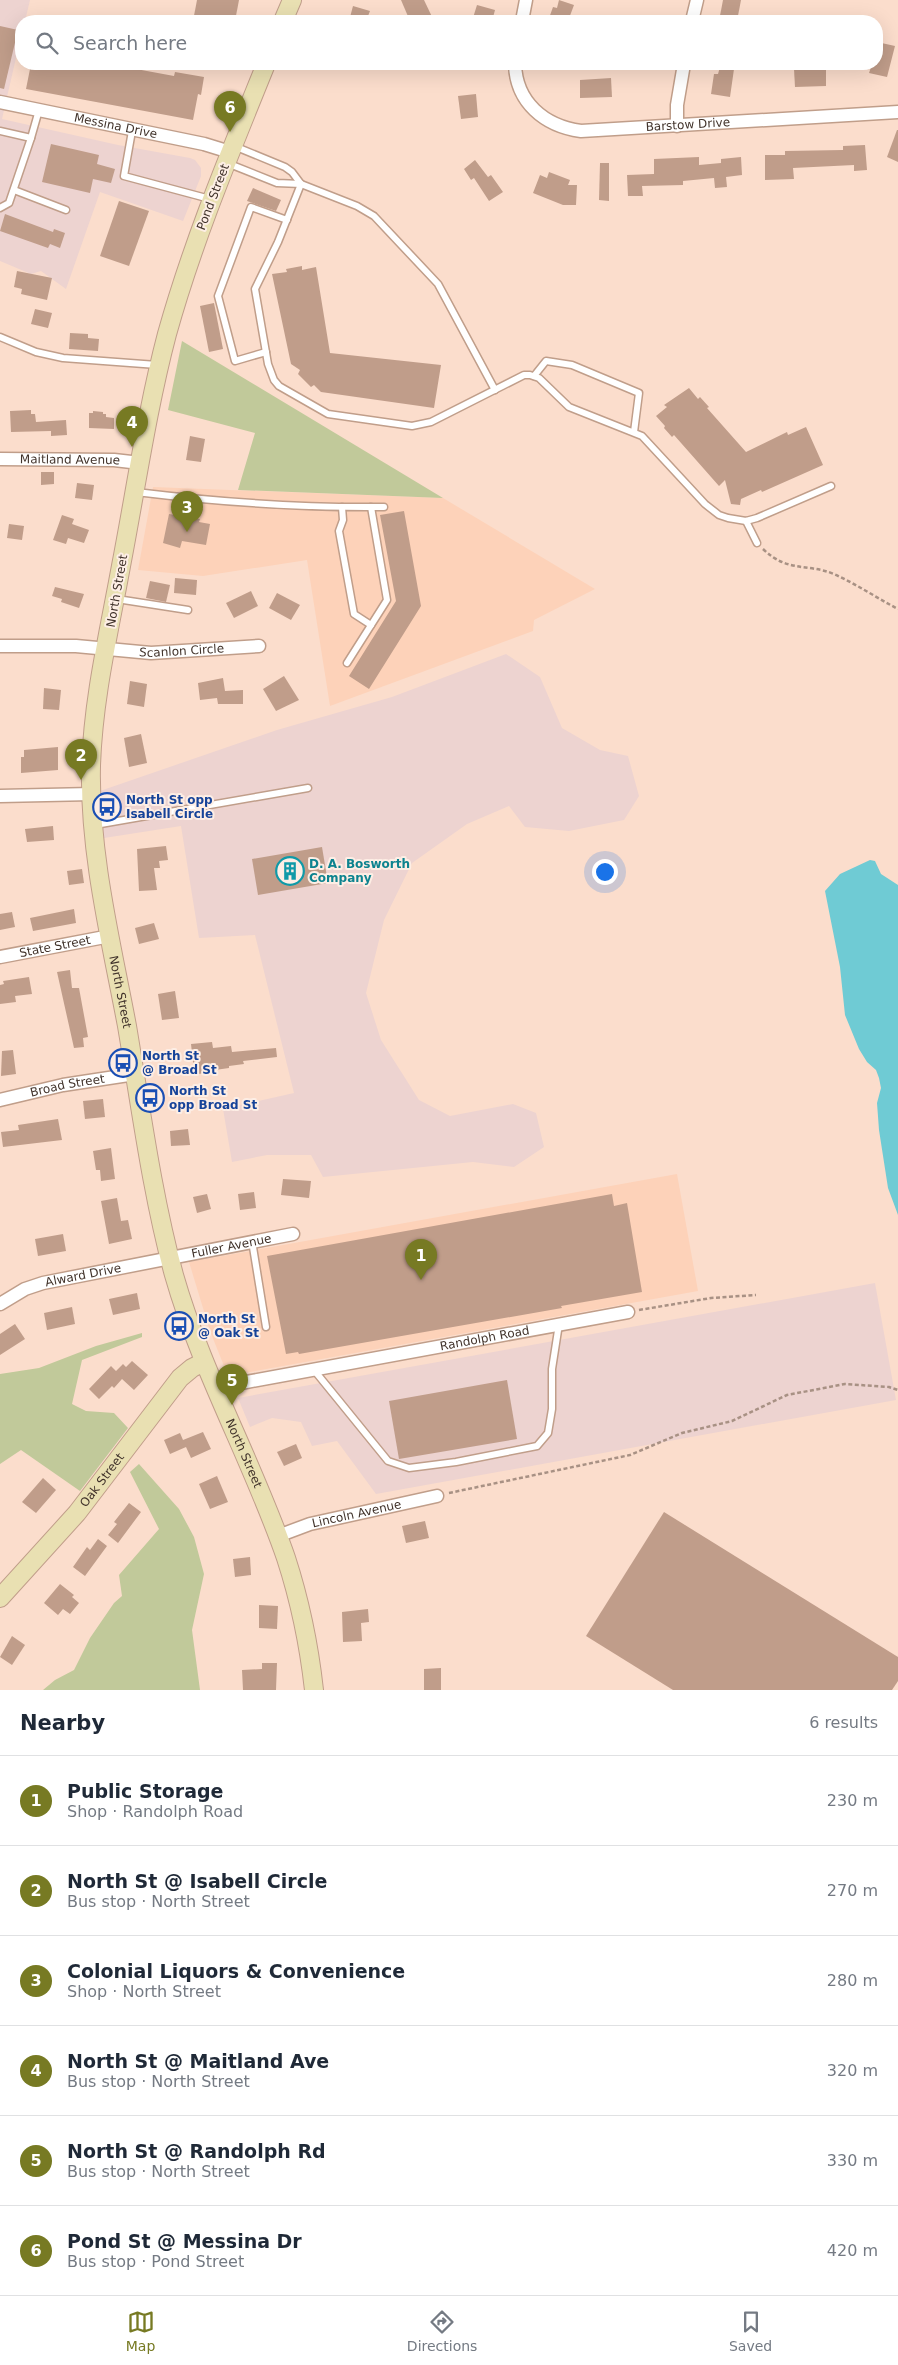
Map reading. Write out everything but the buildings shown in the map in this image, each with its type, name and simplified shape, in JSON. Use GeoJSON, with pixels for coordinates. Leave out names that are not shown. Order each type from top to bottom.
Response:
{"type":"FeatureCollection","features":[{"type":"Feature","properties":{"kind":"main road"},"geometry":{"type":"LineString","coordinates":[[286,15],[292,0]]}},
{"type":"Feature","properties":{"kind":"main road","name":"Pond Street"},"geometry":{"type":"LineString","coordinates":[[168,332],[191,257],[264,70]]}},
{"type":"Feature","properties":{"kind":"main road","name":"North Street"},"geometry":{"type":"LineString","coordinates":[[168,332],[159,366],[106,648],[94,729],[92,794],[94,825],[110,936],[169,1257],[189,1324],[278,1536],[301,1611],[314,1690]]}},
{"type":"Feature","properties":{"kind":"main road","name":"Oak Street"},"geometry":{"type":"LineString","coordinates":[[0,1598],[77,1513],[180,1378],[192,1368],[204,1362]]}},
{"type":"Feature","properties":{"kind":"street"},"geometry":{"type":"LineString","coordinates":[[523,15],[526,0]]}},
{"type":"Feature","properties":{"kind":"street"},"geometry":{"type":"LineString","coordinates":[[693,15],[697,0]]}},
{"type":"Feature","properties":{"kind":"street","name":"Barstow Drive"},"geometry":{"type":"LineString","coordinates":[[517,70],[519,88],[528,103],[542,116],[560,127],[570,130],[593,131],[898,112]]}},
{"type":"Feature","properties":{"kind":"street"},"geometry":{"type":"LineString","coordinates":[[677,126],[676,104],[683,70]]}},
{"type":"Feature","properties":{"kind":"street","name":"Messina Drive"},"geometry":{"type":"LineString","coordinates":[[0,102],[204,144],[230,153]]}},
{"type":"Feature","properties":{"kind":"street","name":"Maitland Avenue"},"geometry":{"type":"LineString","coordinates":[[0,459],[114,460],[140,463]]}},
{"type":"Feature","properties":{"kind":"street","name":"Scanlon Circle"},"geometry":{"type":"LineString","coordinates":[[0,646],[106,648],[151,653],[259,646]]}},
{"type":"Feature","properties":{"kind":"street"},"geometry":{"type":"LineString","coordinates":[[0,796],[92,794]]}},
{"type":"Feature","properties":{"kind":"street","name":"State Street"},"geometry":{"type":"LineString","coordinates":[[0,957],[110,936]]}},
{"type":"Feature","properties":{"kind":"street","name":"Broad Street"},"geometry":{"type":"LineString","coordinates":[[0,1100],[62,1085],[135,1074]]}},
{"type":"Feature","properties":{"kind":"street","name":"Fuller Avenue"},"geometry":{"type":"LineString","coordinates":[[169,1257],[293,1234]]}},
{"type":"Feature","properties":{"kind":"street","name":"Alward Drive"},"geometry":{"type":"LineString","coordinates":[[0,1304],[16,1293],[38,1285],[169,1257]]}},
{"type":"Feature","properties":{"kind":"street","name":"Randolph Road"},"geometry":{"type":"LineString","coordinates":[[216,1391],[241,1384],[314,1370],[628,1312]]}},
{"type":"Feature","properties":{"kind":"street","name":"Lincoln Avenue"},"geometry":{"type":"LineString","coordinates":[[278,1536],[310,1524],[437,1496]]}},
{"type":"Feature","properties":{"kind":"lane"},"geometry":{"type":"LineString","coordinates":[[0,208],[10,203],[39,110]]}},
{"type":"Feature","properties":{"kind":"lane"},"geometry":{"type":"LineString","coordinates":[[132,130],[124,176],[212,200]]}},
{"type":"Feature","properties":{"kind":"lane"},"geometry":{"type":"LineString","coordinates":[[0,131],[31,138]]}},
{"type":"Feature","properties":{"kind":"lane"},"geometry":{"type":"LineString","coordinates":[[230,153],[277,183],[301,184],[366,211],[391,233],[438,284],[495,390]]}},
{"type":"Feature","properties":{"kind":"lane"},"geometry":{"type":"LineString","coordinates":[[230,153],[285,167],[292,172],[301,184]]}},
{"type":"Feature","properties":{"kind":"lane"},"geometry":{"type":"LineString","coordinates":[[301,184],[287,220],[255,289],[270,372],[279,386],[319,410],[336,417],[400,426],[423,425],[524,375],[534,376],[569,407],[634,432],[650,442],[712,511],[728,518],[746,521],[757,518],[831,486]]}},
{"type":"Feature","properties":{"kind":"lane"},"geometry":{"type":"LineString","coordinates":[[14,190],[66,210]]}},
{"type":"Feature","properties":{"kind":"lane"},"geometry":{"type":"LineString","coordinates":[[266,352],[235,361],[218,296],[251,207],[287,220]]}},
{"type":"Feature","properties":{"kind":"lane"},"geometry":{"type":"LineString","coordinates":[[0,337],[36,352],[63,358],[159,366]]}},
{"type":"Feature","properties":{"kind":"lane"},"geometry":{"type":"LineString","coordinates":[[534,376],[546,361],[572,365],[639,394],[634,432]]}},
{"type":"Feature","properties":{"kind":"lane"},"geometry":{"type":"LineString","coordinates":[[135,492],[191,498],[342,507],[384,507]]}},
{"type":"Feature","properties":{"kind":"lane"},"geometry":{"type":"LineString","coordinates":[[342,507],[343,520],[339,530],[354,614],[371,625]]}},
{"type":"Feature","properties":{"kind":"lane"},"geometry":{"type":"LineString","coordinates":[[347,663],[387,600],[371,507]]}},
{"type":"Feature","properties":{"kind":"lane"},"geometry":{"type":"LineString","coordinates":[[746,521],[756,543]]}},
{"type":"Feature","properties":{"kind":"lane"},"geometry":{"type":"LineString","coordinates":[[115,599],[188,610]]}},
{"type":"Feature","properties":{"kind":"lane"},"geometry":{"type":"LineString","coordinates":[[94,825],[308,788]]}},
{"type":"Feature","properties":{"kind":"lane"},"geometry":{"type":"LineString","coordinates":[[252,1241],[266,1327]]}},
{"type":"Feature","properties":{"kind":"lane"},"geometry":{"type":"LineString","coordinates":[[314,1370],[388,1461],[409,1468],[456,1462],[537,1446],[548,1433],[552,1409],[552,1369],[559,1324]]}},
{"type":"Feature","properties":{"kind":"path"},"geometry":{"type":"LineString","coordinates":[[756,543],[766,552],[789,566],[833,574],[898,609]]}},
{"type":"Feature","properties":{"kind":"path"},"geometry":{"type":"LineString","coordinates":[[628,1312],[711,1298],[756,1295]]}},
{"type":"Feature","properties":{"kind":"path"},"geometry":{"type":"LineString","coordinates":[[437,1496],[630,1456],[682,1433],[732,1421],[786,1395],[845,1384],[889,1387],[898,1390]]}},
{"type":"Feature","properties":{"kind":"shaded area"},"geometry":{"type":"Polygon","coordinates":[[[0,0],[30,0],[26,15],[15,15],[15,62],[2,119],[118,145],[190,158],[195,160],[201,168],[201,176],[183,221],[100,192],[66,289],[41,271],[31,274],[0,261],[0,0]]]}},
{"type":"Feature","properties":{"kind":"shaded area"},"geometry":{"type":"Polygon","coordinates":[[[153,487],[443,498],[595,589],[534,620],[533,631],[330,706],[307,560],[203,576],[138,570],[153,487]]]}},
{"type":"Feature","properties":{"kind":"shaded area"},"geometry":{"type":"Polygon","coordinates":[[[506,654],[540,677],[562,728],[600,750],[628,756],[639,796],[624,820],[569,831],[525,827],[509,806],[467,824],[412,863],[384,920],[366,993],[381,1040],[419,1100],[450,1116],[513,1104],[536,1113],[544,1147],[514,1167],[473,1162],[323,1177],[311,1155],[267,1155],[232,1162],[223,1109],[294,1093],[255,935],[199,938],[181,826],[104,838],[100,791],[277,730],[392,697],[506,654]]]}},
{"type":"Feature","properties":{"kind":"shaded area"},"geometry":{"type":"Polygon","coordinates":[[[677,1174],[698,1291],[228,1376],[210,1331],[189,1262],[677,1174]]]}},
{"type":"Feature","properties":{"kind":"shaded area"},"geometry":{"type":"Polygon","coordinates":[[[875,1283],[896,1400],[376,1494],[337,1441],[312,1446],[301,1422],[272,1418],[250,1427],[238,1398],[875,1283]]]}},
{"type":"Feature","properties":{"kind":"green space"},"geometry":{"type":"Polygon","coordinates":[[[182,341],[443,498],[238,490],[255,433],[168,410],[182,341]]]}},
{"type":"Feature","properties":{"kind":"green space"},"geometry":{"type":"Polygon","coordinates":[[[142,1333],[142,1337],[82,1360],[72,1404],[86,1411],[114,1413],[128,1428],[80,1491],[21,1450],[0,1464],[0,1374],[39,1368],[96,1346],[142,1333]]]}},
{"type":"Feature","properties":{"kind":"green space"},"geometry":{"type":"Polygon","coordinates":[[[139,1464],[179,1509],[194,1537],[204,1574],[192,1630],[200,1690],[43,1690],[55,1680],[74,1670],[90,1638],[114,1603],[122,1596],[119,1575],[159,1529],[130,1472],[139,1464]]]}},
{"type":"Feature","properties":{"kind":"water"},"geometry":{"type":"Polygon","coordinates":[[[870,860],[875,861],[881,874],[898,885],[898,1215],[888,1188],[879,1130],[877,1103],[881,1088],[879,1078],[876,1070],[867,1062],[859,1049],[845,1015],[840,967],[825,891],[840,874],[870,860]]]}},
{"type":"Feature","properties":{"kind":"place","name":"Pond St @ Messina Dr"},"geometry":{"type":"Point","coordinates":[230,132]}},
{"type":"Feature","properties":{"kind":"place","name":"North St @ Maitland Ave"},"geometry":{"type":"Point","coordinates":[132,447]}},
{"type":"Feature","properties":{"kind":"place","name":"Colonial Liquors & Convenience"},"geometry":{"type":"Point","coordinates":[187,532]}},
{"type":"Feature","properties":{"kind":"place","name":"North St @ Isabell Circle"},"geometry":{"type":"Point","coordinates":[81,780]}},
{"type":"Feature","properties":{"kind":"place","name":"North St opp Isabell Circle"},"geometry":{"type":"Point","coordinates":[107,807]}},
{"type":"Feature","properties":{"kind":"place","name":"D. A. Bosworth Company"},"geometry":{"type":"Point","coordinates":[290,871]}},
{"type":"Feature","properties":{"kind":"place","name":"North St @ Broad St"},"geometry":{"type":"Point","coordinates":[123,1063]}},
{"type":"Feature","properties":{"kind":"place","name":"North St opp Broad St"},"geometry":{"type":"Point","coordinates":[150,1098]}},
{"type":"Feature","properties":{"kind":"place","name":"Public Storage"},"geometry":{"type":"Point","coordinates":[421,1280]}},
{"type":"Feature","properties":{"kind":"place","name":"North St @ Oak St"},"geometry":{"type":"Point","coordinates":[179,1326]}},
{"type":"Feature","properties":{"kind":"place","name":"North St @ Randolph Rd"},"geometry":{"type":"Point","coordinates":[232,1405]}}]}
